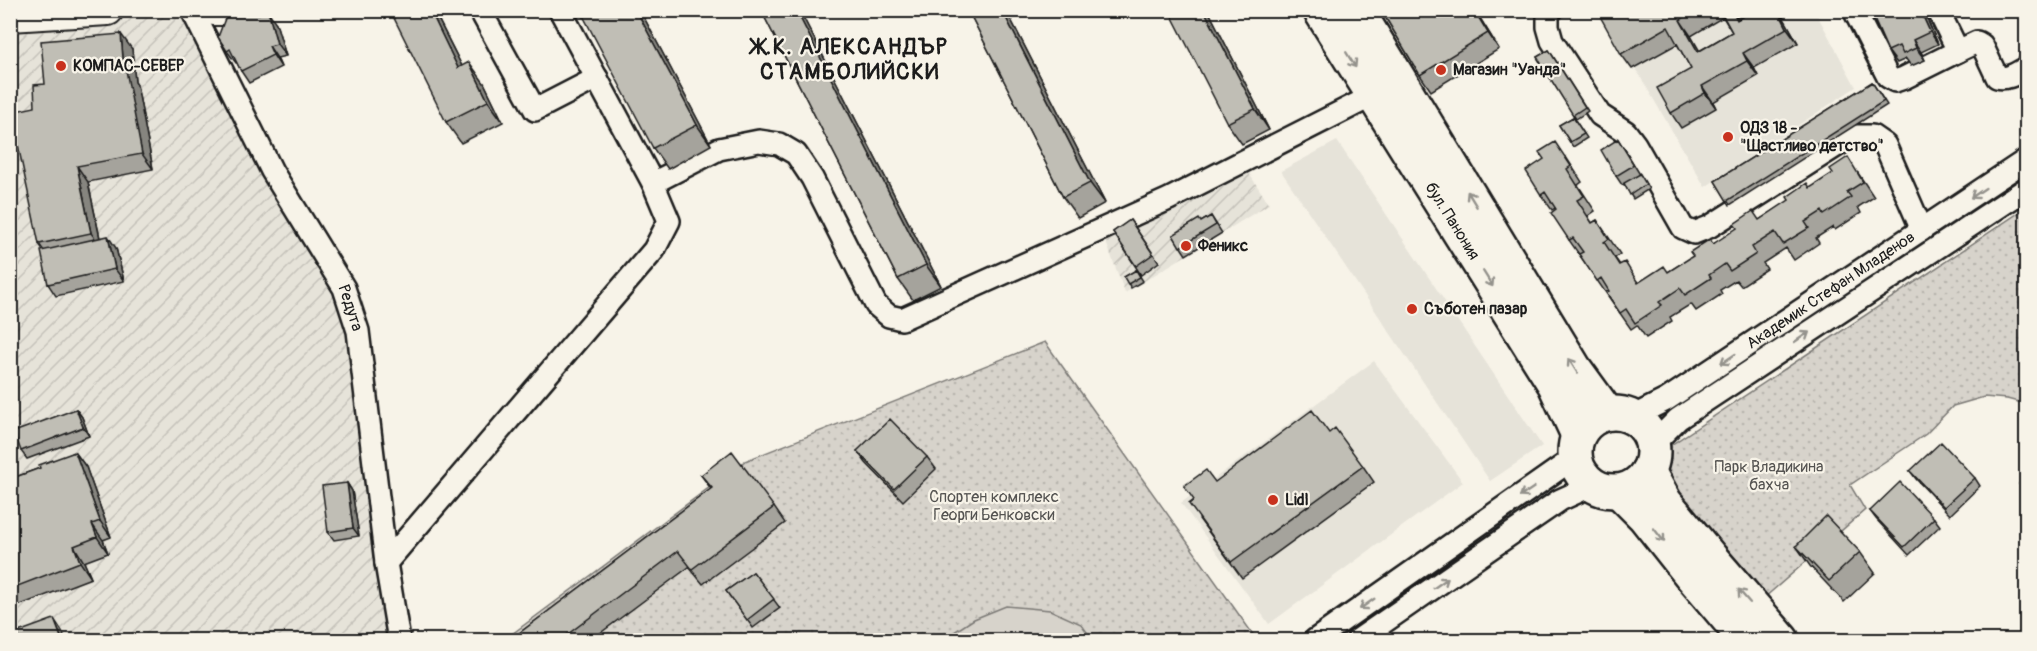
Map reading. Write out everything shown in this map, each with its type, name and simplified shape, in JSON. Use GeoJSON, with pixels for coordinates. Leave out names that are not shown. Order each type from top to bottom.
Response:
{"type":"FeatureCollection","features":[{"type":"Feature","properties":{"kind":"main road"},"geometry":{"type":"LineString","coordinates":[[28,14],[108,10]]}},
{"type":"Feature","properties":{"kind":"main road"},"geometry":{"type":"LineString","coordinates":[[213,10],[222,10]]}},
{"type":"Feature","properties":{"kind":"main road","name":"бул. Панония"},"geometry":{"type":"LineString","coordinates":[[1320,10],[1554,385],[1576,447],[1582,475],[1644,516],[1746,640]]}},
{"type":"Feature","properties":{"kind":"main road","name":"бул. Панония"},"geometry":{"type":"LineString","coordinates":[[1358,10],[1575,369],[1620,415],[1646,429],[1650,458],[1665,501],[1782,640]]}},
{"type":"Feature","properties":{"kind":"main road"},"geometry":{"type":"LineString","coordinates":[[1576,447],[1590,421],[1620,415]]}},
{"type":"Feature","properties":{"kind":"main road"},"geometry":{"type":"LineString","coordinates":[[1606,489],[1634,486],[1650,458]]}},
{"type":"Feature","properties":{"kind":"street","name":"Редута"},"geometry":{"type":"LineString","coordinates":[[192,10],[272,171],[344,288],[358,331],[386,563],[399,640]]}},
{"type":"Feature","properties":{"kind":"street"},"geometry":{"type":"LineString","coordinates":[[480,10],[535,110],[597,78]]}},
{"type":"Feature","properties":{"kind":"street"},"geometry":{"type":"LineString","coordinates":[[386,563],[654,250],[669,221],[653,183],[560,10]]}},
{"type":"Feature","properties":{"kind":"street"},"geometry":{"type":"LineString","coordinates":[[1552,10],[1548,13],[1548,27],[1552,41],[1600,115],[1626,132],[1635,144],[1683,228],[1694,233],[1709,227],[1852,136],[1872,136],[1885,146],[1922,230]]}},
{"type":"Feature","properties":{"kind":"street"},"geometry":{"type":"LineString","coordinates":[[1938,10],[1958,51]]}},
{"type":"Feature","properties":{"kind":"street"},"geometry":{"type":"LineString","coordinates":[[1856,12],[1888,77],[1895,81],[1977,42],[1982,45],[1997,77],[2003,79],[2026,68]]}},
{"type":"Feature","properties":{"kind":"street"},"geometry":{"type":"LineString","coordinates":[[653,183],[719,149],[759,141],[779,144],[796,154],[812,178],[876,305],[889,316],[902,319],[1169,199],[1374,95]]}},
{"type":"Feature","properties":{"kind":"street","name":"Академик Стефан Младенов"},"geometry":{"type":"LineString","coordinates":[[1620,415],[1666,400],[2026,160]]}},
{"type":"Feature","properties":{"kind":"street","name":"Академик Стефан Младенов"},"geometry":{"type":"LineString","coordinates":[[1650,458],[1678,419],[2026,189]]}},
{"type":"Feature","properties":{"kind":"street"},"geometry":{"type":"LineString","coordinates":[[1316,640],[1576,447]]}},
{"type":"Feature","properties":{"kind":"street"},"geometry":{"type":"LineString","coordinates":[[1358,640],[1560,500],[1606,489]]}},
{"type":"Feature","properties":{"kind":"shaded area","name":"ОДЗ 18 - \"Щастливо детство\""},"geometry":{"type":"Polygon","coordinates":[[[1608,10],[1815,11],[1856,87],[1705,187],[1603,13],[1608,10]]]}},
{"type":"Feature","properties":{"kind":"shaded area"},"geometry":{"type":"Polygon","coordinates":[[[10,11],[192,11],[344,288],[399,640],[11,640],[10,11]]]}},
{"type":"Feature","properties":{"kind":"shaded area","name":"Съботен пазар"},"geometry":{"type":"Polygon","coordinates":[[[1337,141],[1542,446],[1490,481],[1281,171],[1337,141]]]}},
{"type":"Feature","properties":{"kind":"shaded area"},"geometry":{"type":"Polygon","coordinates":[[[1248,172],[1269,204],[1125,293],[1106,242],[1248,172]]]}},
{"type":"Feature","properties":{"kind":"shaded area"},"geometry":{"type":"Polygon","coordinates":[[[1374,361],[1463,482],[1269,624],[1181,503],[1374,361]]]}},
{"type":"Feature","properties":{"kind":"green space","name":"Парк Владикина бахча"},"geometry":{"type":"Polygon","coordinates":[[[2026,208],[2026,404],[2007,399],[1984,397],[1953,406],[1926,434],[1850,485],[1865,510],[1764,598],[1658,468],[1662,451],[2026,208]]]}},
{"type":"Feature","properties":{"kind":"green space","name":"Спортен комплекс Георги Бенковски"},"geometry":{"type":"Polygon","coordinates":[[[1045,342],[1257,640],[504,640],[745,461],[1045,342]]]}},
{"type":"Feature","properties":{"kind":"green space"},"geometry":{"type":"Polygon","coordinates":[[[1006,606],[1050,610],[1081,624],[1093,640],[942,640],[974,619],[1006,606]]]}},
{"type":"Feature","properties":{"kind":"building"},"geometry":{"type":"Polygon","coordinates":[[[257,10],[258,14],[268,11],[277,44],[269,46],[273,55],[241,71],[230,49],[227,51],[218,37],[226,16],[257,10]]]}},
{"type":"Feature","properties":{"kind":"building"},"geometry":{"type":"Polygon","coordinates":[[[400,10],[430,10],[458,68],[469,62],[488,101],[446,122],[392,14],[400,10]]]}},
{"type":"Feature","properties":{"kind":"building"},"geometry":{"type":"Polygon","coordinates":[[[580,10],[636,10],[697,125],[653,148],[580,10]]]}},
{"type":"Feature","properties":{"kind":"building"},"geometry":{"type":"Polygon","coordinates":[[[761,10],[796,10],[926,265],[898,279],[761,10]]]}},
{"type":"Feature","properties":{"kind":"building"},"geometry":{"type":"Polygon","coordinates":[[[968,10],[1002,10],[1090,183],[1063,197],[968,10]]]}},
{"type":"Feature","properties":{"kind":"building"},"geometry":{"type":"Polygon","coordinates":[[[1169,10],[1204,10],[1255,109],[1227,123],[1169,10]]]}},
{"type":"Feature","properties":{"kind":"building","name":"Магазин \"Уанда\""},"geometry":{"type":"Polygon","coordinates":[[[1381,10],[1474,10],[1488,33],[1420,75],[1381,10]]]}},
{"type":"Feature","properties":{"kind":"building"},"geometry":{"type":"Polygon","coordinates":[[[1613,10],[1696,10],[1680,20],[1698,52],[1732,32],[1720,10],[1732,10],[1737,20],[1753,10],[1778,10],[1787,28],[1743,53],[1747,61],[1702,86],[1705,93],[1671,113],[1657,88],[1691,69],[1668,27],[1621,54],[1601,18],[1613,10]]]}},
{"type":"Feature","properties":{"kind":"building"},"geometry":{"type":"Polygon","coordinates":[[[1870,10],[1920,10],[1930,32],[1913,40],[1916,48],[1903,54],[1899,46],[1888,51],[1870,10]]]}},
{"type":"Feature","properties":{"kind":"building"},"geometry":{"type":"Polygon","coordinates":[[[121,34],[124,70],[126,70],[142,154],[77,166],[91,233],[39,244],[11,112],[35,107],[34,85],[45,84],[41,41],[121,34]]]}},
{"type":"Feature","properties":{"kind":"building"},"geometry":{"type":"Polygon","coordinates":[[[1549,50],[1585,107],[1573,115],[1537,57],[1549,50]]]}},
{"type":"Feature","properties":{"kind":"building"},"geometry":{"type":"Polygon","coordinates":[[[1872,82],[1884,101],[1727,201],[1715,181],[1872,82]]]}},
{"type":"Feature","properties":{"kind":"building"},"geometry":{"type":"Polygon","coordinates":[[[1573,117],[1584,134],[1570,142],[1559,125],[1573,117]]]}},
{"type":"Feature","properties":{"kind":"building"},"geometry":{"type":"Polygon","coordinates":[[[1618,139],[1634,165],[1616,176],[1601,150],[1618,139]]]}},
{"type":"Feature","properties":{"kind":"building"},"geometry":{"type":"Polygon","coordinates":[[[1555,142],[1571,166],[1567,169],[1584,196],[1577,200],[1592,223],[1597,220],[1609,239],[1604,242],[1619,265],[1625,262],[1638,283],[1664,266],[1668,272],[1693,256],[1690,252],[1710,239],[1713,244],[1737,228],[1734,224],[1753,211],[1759,220],[1789,200],[1787,197],[1807,183],[1810,188],[1833,173],[1830,169],[1848,157],[1863,182],[1847,192],[1851,197],[1824,215],[1822,211],[1805,222],[1809,228],[1783,244],[1775,232],[1752,247],[1756,254],[1730,271],[1725,264],[1709,275],[1711,278],[1685,295],[1680,288],[1659,302],[1662,305],[1635,323],[1626,309],[1620,313],[1606,292],[1609,291],[1601,278],[1597,281],[1579,254],[1583,252],[1573,238],[1569,240],[1551,213],[1556,209],[1545,192],[1541,195],[1526,171],[1544,159],[1539,152],[1555,142]]]}},
{"type":"Feature","properties":{"kind":"building"},"geometry":{"type":"Polygon","coordinates":[[[1640,174],[1646,184],[1630,195],[1624,183],[1640,174]]]}},
{"type":"Feature","properties":{"kind":"building"},"geometry":{"type":"Polygon","coordinates":[[[1211,216],[1216,225],[1180,247],[1173,235],[1199,219],[1201,222],[1211,216]]]}},
{"type":"Feature","properties":{"kind":"building"},"geometry":{"type":"Polygon","coordinates":[[[1130,220],[1153,254],[1136,266],[1113,232],[1130,220]]]}},
{"type":"Feature","properties":{"kind":"building"},"geometry":{"type":"Polygon","coordinates":[[[108,236],[115,269],[48,284],[41,251],[108,236]]]}},
{"type":"Feature","properties":{"kind":"building"},"geometry":{"type":"Polygon","coordinates":[[[1136,270],[1140,277],[1128,284],[1124,277],[1136,270]]]}},
{"type":"Feature","properties":{"kind":"building"},"geometry":{"type":"Polygon","coordinates":[[[76,409],[83,427],[21,451],[14,432],[76,409]]]}},
{"type":"Feature","properties":{"kind":"building","name":"Lidl"},"geometry":{"type":"Polygon","coordinates":[[[1312,410],[1329,433],[1335,428],[1363,466],[1231,562],[1189,504],[1194,500],[1184,486],[1206,470],[1215,482],[1312,410]]]}},
{"type":"Feature","properties":{"kind":"building"},"geometry":{"type":"Polygon","coordinates":[[[890,419],[927,457],[894,489],[857,451],[890,419]]]}},
{"type":"Feature","properties":{"kind":"building"},"geometry":{"type":"Polygon","coordinates":[[[1941,442],[1975,478],[1944,507],[1910,471],[1941,442]]]}},
{"type":"Feature","properties":{"kind":"building"},"geometry":{"type":"Polygon","coordinates":[[[732,451],[774,507],[692,569],[678,551],[560,640],[510,640],[712,488],[701,475],[732,451]]]}},
{"type":"Feature","properties":{"kind":"building"},"geometry":{"type":"Polygon","coordinates":[[[75,452],[100,521],[92,524],[97,537],[74,546],[80,562],[10,589],[10,479],[40,468],[39,465],[75,452]]]}},
{"type":"Feature","properties":{"kind":"building"},"geometry":{"type":"Polygon","coordinates":[[[2026,477],[2026,491],[2019,484],[2026,477]]]}},
{"type":"Feature","properties":{"kind":"building"},"geometry":{"type":"Polygon","coordinates":[[[1900,482],[1934,518],[1904,547],[1870,511],[1900,482]]]}},
{"type":"Feature","properties":{"kind":"building"},"geometry":{"type":"Polygon","coordinates":[[[347,483],[353,528],[328,532],[322,486],[347,483]]]}},
{"type":"Feature","properties":{"kind":"building"},"geometry":{"type":"Polygon","coordinates":[[[1826,516],[1860,552],[1829,581],[1796,546],[1826,516]]]}},
{"type":"Feature","properties":{"kind":"building"},"geometry":{"type":"Polygon","coordinates":[[[753,572],[774,599],[747,620],[726,591],[753,572]]]}},
{"type":"Feature","properties":{"kind":"building"},"geometry":{"type":"Polygon","coordinates":[[[54,619],[62,640],[10,640],[10,635],[54,619]]]}},
{"type":"Feature","properties":{"kind":"place","name":"КОМПАС-СЕВЕР"},"geometry":{"type":"Point","coordinates":[61,66]}},
{"type":"Feature","properties":{"kind":"place","name":"Магазин \"Уанда\""},"geometry":{"type":"Point","coordinates":[1441,70]}},
{"type":"Feature","properties":{"kind":"place","name":"ОДЗ 18 - \"Щастливо детство\""},"geometry":{"type":"Point","coordinates":[1728,137]}},
{"type":"Feature","properties":{"kind":"place","name":"Феникс"},"geometry":{"type":"Point","coordinates":[1186,246]}},
{"type":"Feature","properties":{"kind":"place","name":"Съботен пазар"},"geometry":{"type":"Point","coordinates":[1412,309]}},
{"type":"Feature","properties":{"kind":"place","name":"Lidl"},"geometry":{"type":"Point","coordinates":[1273,500]}},
{"type":"Feature","properties":{"kind":"district","name":"Ж.К. АЛЕКСАНДЪР СТАМБОЛИЙСКИ"},"geometry":{"type":"Point","coordinates":[850,60]}}]}
